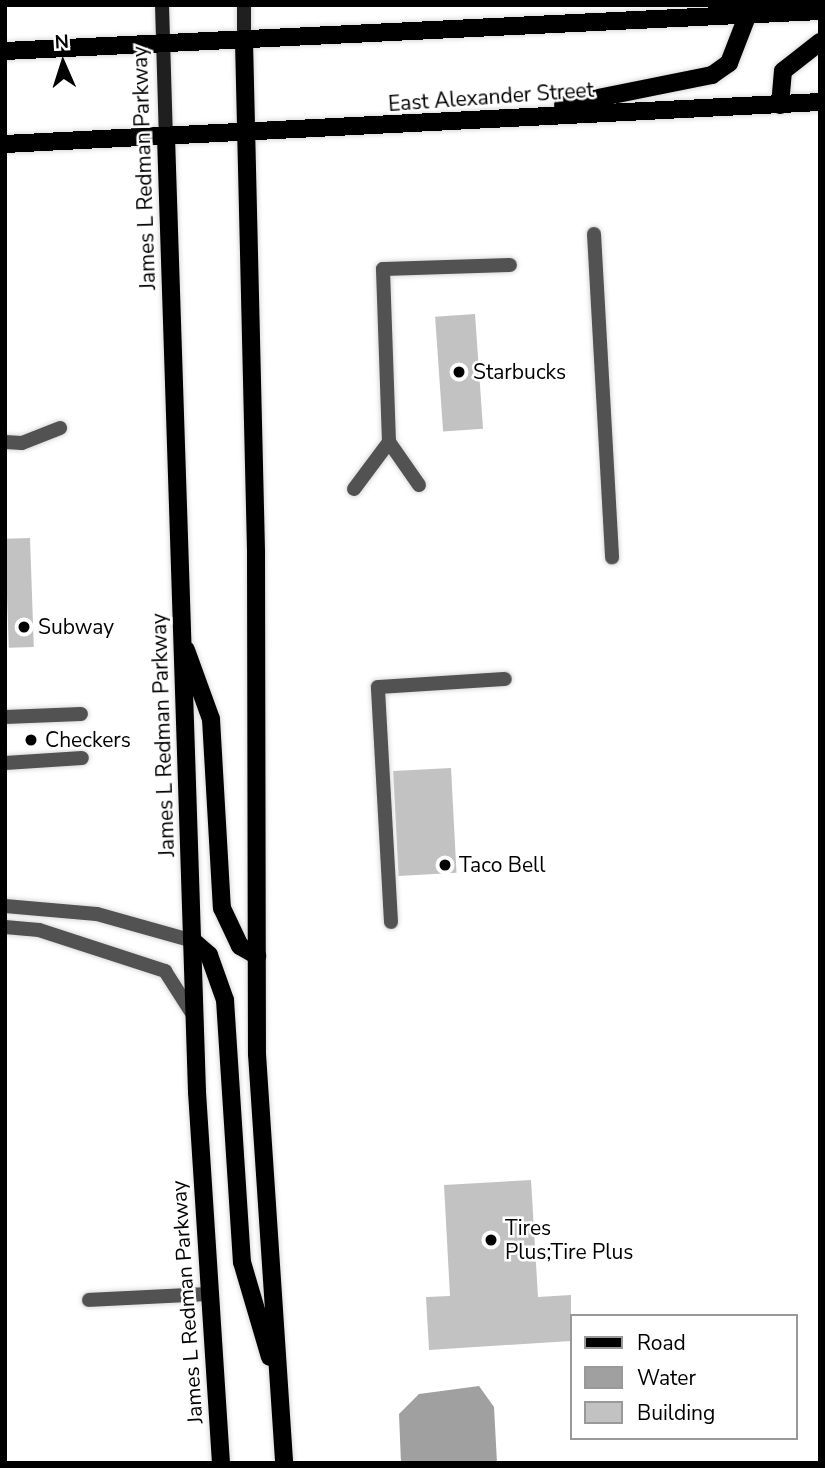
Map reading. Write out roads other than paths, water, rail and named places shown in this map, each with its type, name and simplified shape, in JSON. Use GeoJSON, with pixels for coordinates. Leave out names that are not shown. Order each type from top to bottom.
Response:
{"type":"FeatureCollection","features":[{"type":"Feature","properties":{"kind":"main road","name":"James L Redman Parkway"},"geometry":{"type":"LineString","coordinates":[[162,5],[206,1294],[221,1463]]}},
{"type":"Feature","properties":{"kind":"main road"},"geometry":{"type":"LineString","coordinates":[[244,5],[257,552],[257,1054],[284,1463]]}},
{"type":"Feature","properties":{"kind":"main road"},"geometry":{"type":"LineString","coordinates":[[5,51],[820,11]]}},
{"type":"Feature","properties":{"kind":"main road"},"geometry":{"type":"LineString","coordinates":[[512,116],[712,75],[729,63],[748,14]]}},
{"type":"Feature","properties":{"kind":"main road"},"geometry":{"type":"LineString","coordinates":[[780,105],[783,71],[820,42]]}},
{"type":"Feature","properties":{"kind":"main road","name":"East Alexander Street"},"geometry":{"type":"LineString","coordinates":[[5,144],[820,102]]}},
{"type":"Feature","properties":{"kind":"main road"},"geometry":{"type":"LineString","coordinates":[[182,644],[211,719],[222,908],[240,946],[257,956]]}},
{"type":"Feature","properties":{"kind":"main road"},"geometry":{"type":"LineString","coordinates":[[193,941],[209,955],[225,1000],[242,1262],[280,1391]]}},
{"type":"Feature","properties":{"kind":"lane"},"geometry":{"type":"LineString","coordinates":[[594,234],[612,557]]}},
{"type":"Feature","properties":{"kind":"lane"},"geometry":{"type":"LineString","coordinates":[[419,485],[389,442],[383,269],[510,265]]}},
{"type":"Feature","properties":{"kind":"lane"},"geometry":{"type":"LineString","coordinates":[[5,442],[22,443],[60,428]]}},
{"type":"Feature","properties":{"kind":"lane"},"geometry":{"type":"LineString","coordinates":[[354,489],[389,442]]}},
{"type":"Feature","properties":{"kind":"lane"},"geometry":{"type":"LineString","coordinates":[[391,922],[378,687],[505,679]]}},
{"type":"Feature","properties":{"kind":"lane"},"geometry":{"type":"LineString","coordinates":[[5,717],[81,714]]}},
{"type":"Feature","properties":{"kind":"lane"},"geometry":{"type":"LineString","coordinates":[[5,763],[82,758]]}},
{"type":"Feature","properties":{"kind":"lane"},"geometry":{"type":"LineString","coordinates":[[5,906],[97,914],[193,941]]}},
{"type":"Feature","properties":{"kind":"lane"},"geometry":{"type":"LineString","coordinates":[[5,927],[51,934],[165,971],[195,1018]]}},
{"type":"Feature","properties":{"kind":"lane"},"geometry":{"type":"LineString","coordinates":[[89,1300],[206,1294]]}},
{"type":"Feature","properties":{"kind":"water"},"geometry":{"type":"Polygon","coordinates":[[[479,1386],[494,1407],[497,1463],[401,1463],[399,1414],[419,1394],[479,1386]]]}},
{"type":"Feature","properties":{"kind":"place","name":"Starbucks"},"geometry":{"type":"Point","coordinates":[459,372]}},
{"type":"Feature","properties":{"kind":"place","name":"Subway"},"geometry":{"type":"Point","coordinates":[24,627]}},
{"type":"Feature","properties":{"kind":"place","name":"Checkers"},"geometry":{"type":"Point","coordinates":[31,740]}},
{"type":"Feature","properties":{"kind":"place","name":"Taco Bell"},"geometry":{"type":"Point","coordinates":[445,865]}},
{"type":"Feature","properties":{"kind":"place","name":"Tires Plus;Tire Plus"},"geometry":{"type":"Point","coordinates":[491,1240]}}]}
